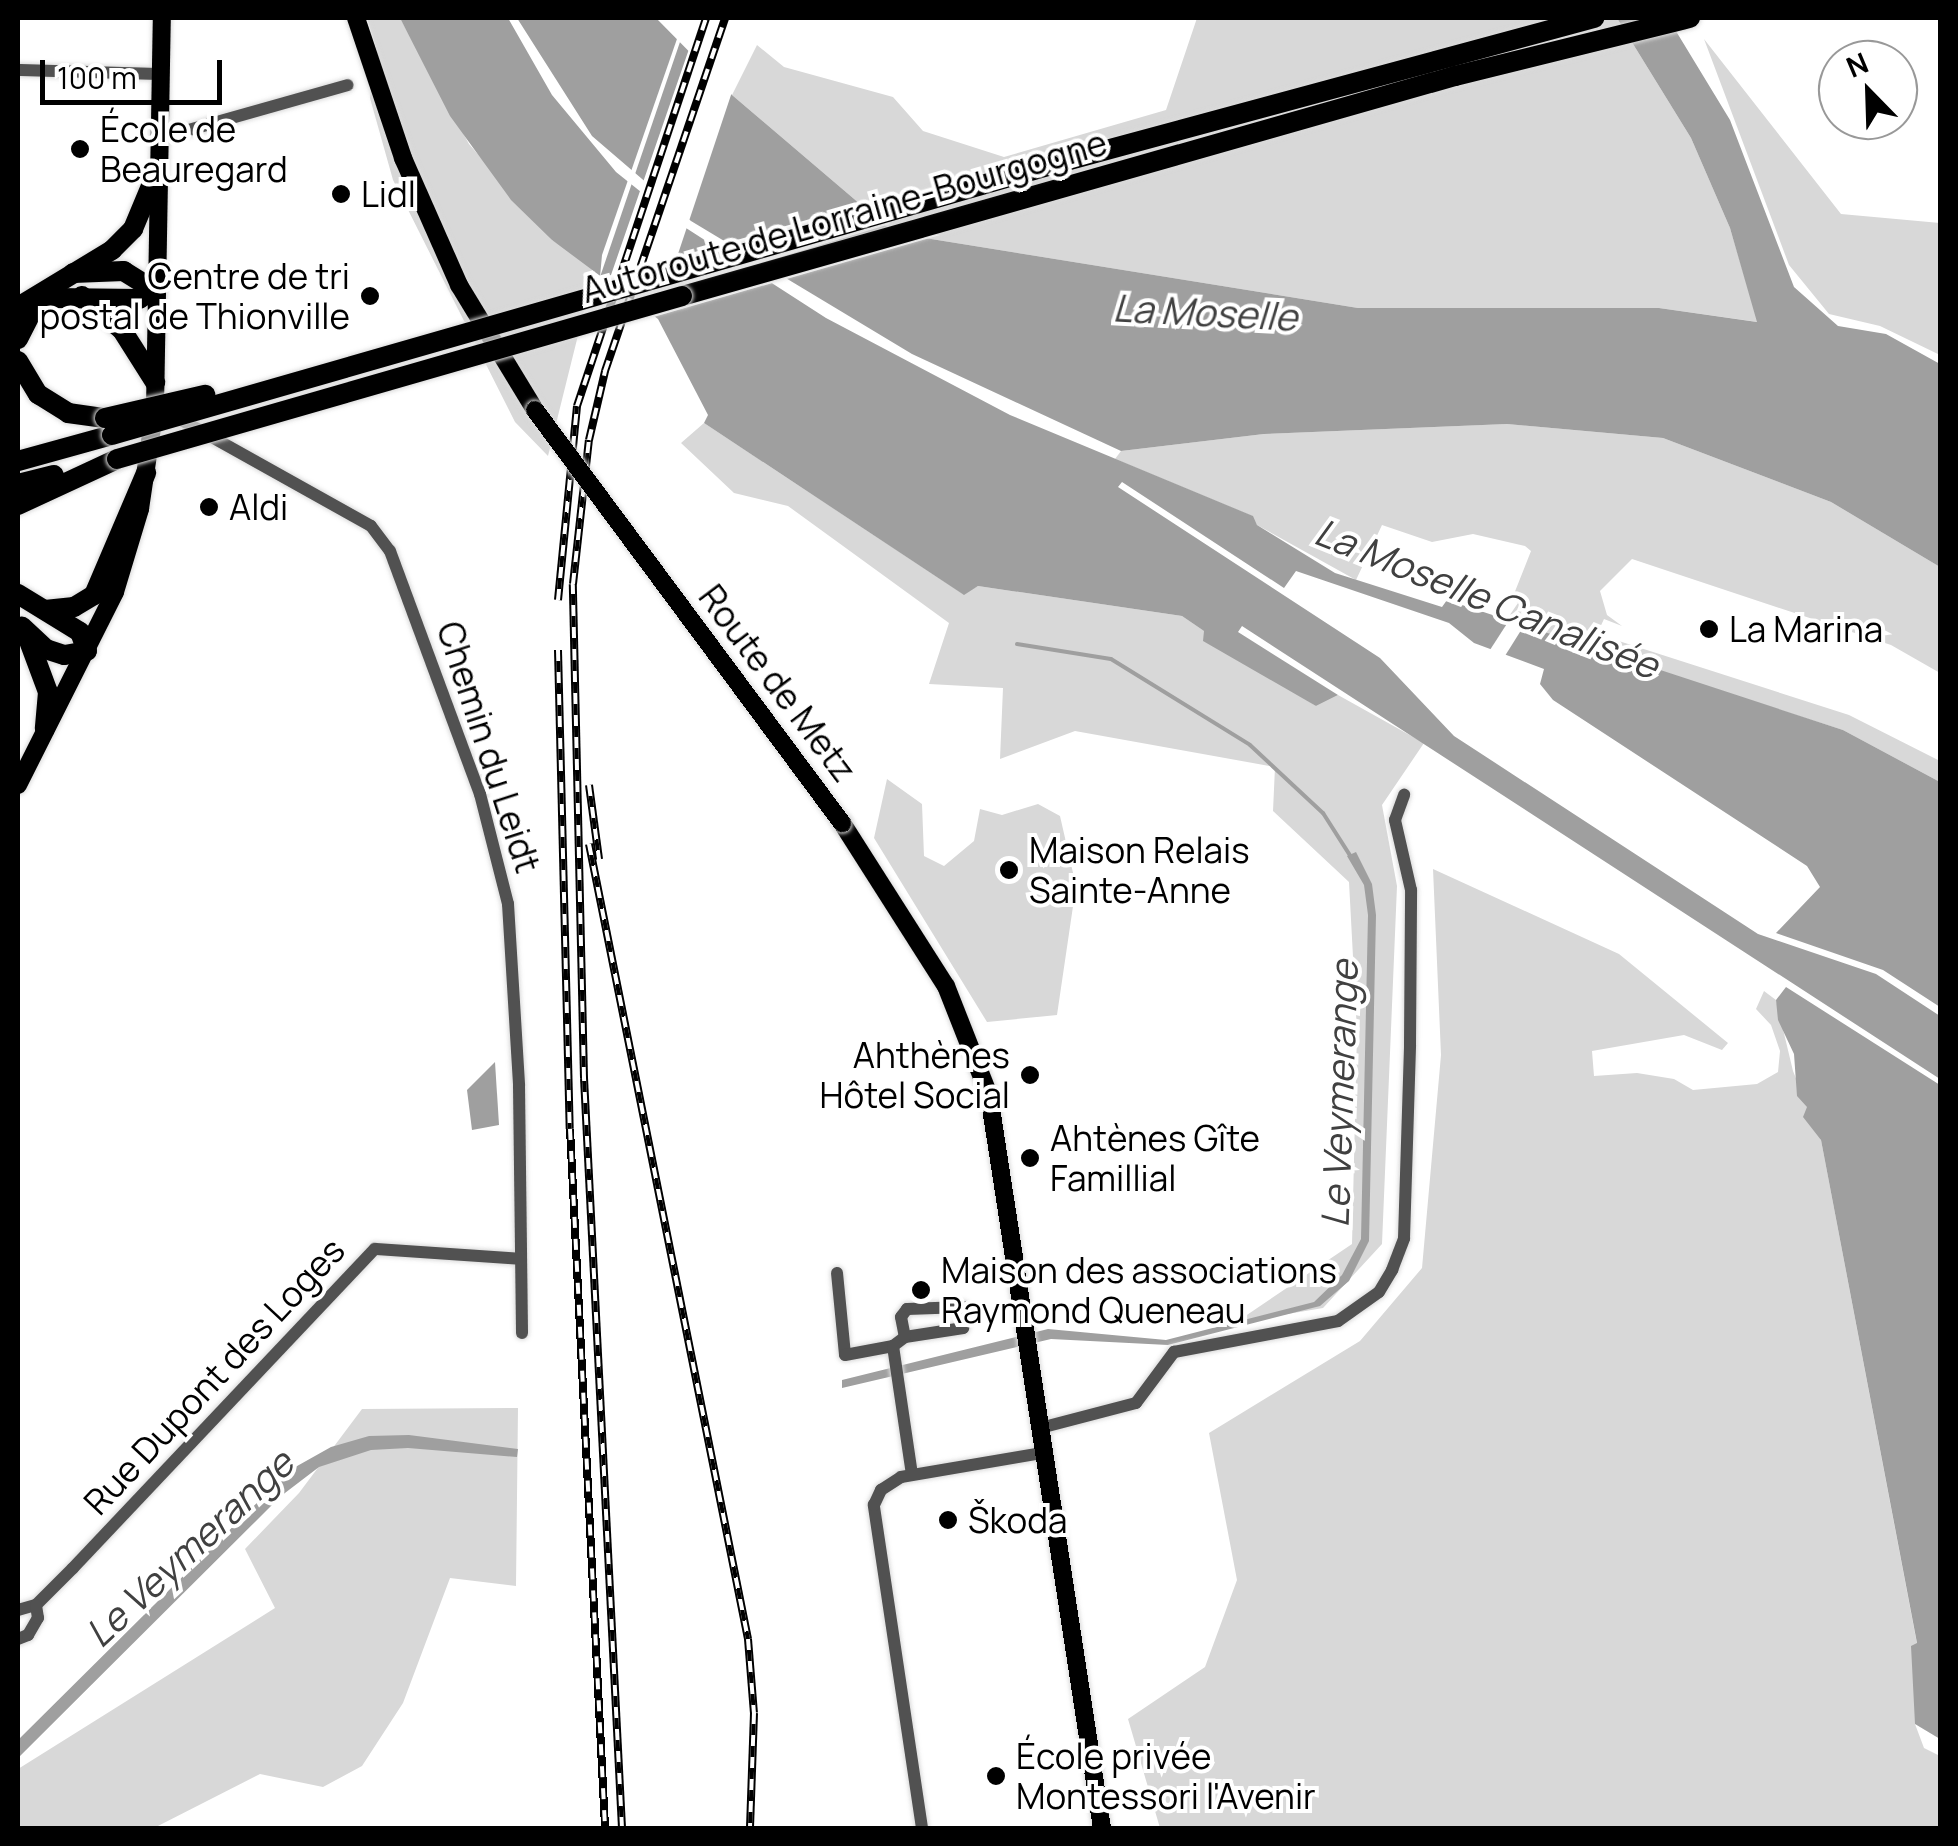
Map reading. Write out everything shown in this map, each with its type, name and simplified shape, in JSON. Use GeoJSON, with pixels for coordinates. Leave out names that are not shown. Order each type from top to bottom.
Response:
{"type":"FeatureCollection","features":[{"type":"Feature","properties":{"kind":"highway"},"geometry":{"type":"LineString","coordinates":[[1470,48],[1546,18]]}},
{"type":"Feature","properties":{"kind":"highway","name":"Autoroute de Lorraine-Bourgogne"},"geometry":{"type":"LineString","coordinates":[[108,426],[210,394],[231,401],[1051,165],[1470,48],[1594,18]]}},
{"type":"Feature","properties":{"kind":"highway","name":"Autoroute de Lorraine-Bourgogne"},"geometry":{"type":"LineString","coordinates":[[18,484],[1058,189],[1610,36],[1688,18]]}},
{"type":"Feature","properties":{"kind":"highway"},"geometry":{"type":"LineString","coordinates":[[18,306],[112,250],[133,229],[156,174]]}},
{"type":"Feature","properties":{"kind":"highway"},"geometry":{"type":"LineString","coordinates":[[18,339],[32,310],[53,298],[80,295],[139,299],[154,290],[124,271],[73,272]]}},
{"type":"Feature","properties":{"kind":"highway"},"geometry":{"type":"LineString","coordinates":[[80,295],[122,330],[155,382]]}},
{"type":"Feature","properties":{"kind":"highway"},"geometry":{"type":"LineString","coordinates":[[18,361],[38,394],[68,414],[108,426]]}},
{"type":"Feature","properties":{"kind":"highway"},"geometry":{"type":"LineString","coordinates":[[18,461],[108,426]]}},
{"type":"Feature","properties":{"kind":"highway"},"geometry":{"type":"LineString","coordinates":[[18,505],[117,459]]}},
{"type":"Feature","properties":{"kind":"highway"},"geometry":{"type":"LineString","coordinates":[[45,610],[74,606],[94,594],[146,474]]}},
{"type":"Feature","properties":{"kind":"highway"},"geometry":{"type":"LineString","coordinates":[[18,594],[80,632],[88,651],[64,655],[46,650],[20,625]]}},
{"type":"Feature","properties":{"kind":"highway"},"geometry":{"type":"LineString","coordinates":[[20,625],[48,692],[45,729]]}},
{"type":"Feature","properties":{"kind":"main road"},"geometry":{"type":"LineString","coordinates":[[18,784],[88,651],[120,579],[146,474],[155,417],[156,174],[162,18]]}},
{"type":"Feature","properties":{"kind":"main road","name":"Route de Metz"},"geometry":{"type":"LineString","coordinates":[[356,18],[403,158],[459,285],[535,410],[842,823],[929,958],[972,1039],[989,1096],[1032,1347],[1102,1828]]}},
{"type":"Feature","properties":{"kind":"street"},"geometry":{"type":"LineString","coordinates":[[18,70],[160,74]]}},
{"type":"Feature","properties":{"kind":"street"},"geometry":{"type":"LineString","coordinates":[[157,139],[348,85]]}},
{"type":"Feature","properties":{"kind":"street","name":"Chemin du Leidt"},"geometry":{"type":"LineString","coordinates":[[155,417],[182,419],[371,526],[390,551],[480,794],[508,904],[522,1334]]}},
{"type":"Feature","properties":{"kind":"street"},"geometry":{"type":"LineString","coordinates":[[1044,1427],[1127,1408],[1174,1352],[1338,1321],[1379,1292],[1392,1270],[1404,1238],[1410,1045],[1411,890],[1395,820],[1404,795]]}},
{"type":"Feature","properties":{"kind":"street","name":"Rue Dupont des Loges"},"geometry":{"type":"LineString","coordinates":[[18,1610],[36,1605],[220,1418],[375,1249],[521,1260]]}},
{"type":"Feature","properties":{"kind":"street"},"geometry":{"type":"LineString","coordinates":[[837,1274],[846,1355],[899,1342],[962,1328],[963,1307],[907,1309],[901,1316],[899,1342],[896,1362],[912,1474]]}},
{"type":"Feature","properties":{"kind":"street"},"geometry":{"type":"LineString","coordinates":[[922,1828],[873,1520],[880,1490],[912,1474],[1047,1452]]}},
{"type":"Feature","properties":{"kind":"street","name":"Rue Dupont des Loges"},"geometry":{"type":"LineString","coordinates":[[18,1639],[28,1636],[38,1618],[36,1605]]}},
{"type":"Feature","properties":{"kind":"shaded area"},"geometry":{"type":"Polygon","coordinates":[[[367,18],[400,18],[469,144],[552,240],[595,267],[548,456],[515,422],[393,180],[370,98],[376,47],[367,18]]]}},
{"type":"Feature","properties":{"kind":"shaded area"},"geometry":{"type":"Polygon","coordinates":[[[1197,18],[1617,18],[1691,138],[1730,228],[1758,322],[1659,308],[1358,308],[894,233],[732,95],[757,45],[784,67],[893,97],[923,131],[1004,157],[1166,110],[1197,18]]]}},
{"type":"Feature","properties":{"kind":"shaded area"},"geometry":{"type":"Polygon","coordinates":[[[1704,39],[1841,214],[1940,223],[1940,355],[1880,326],[1829,314],[1789,265],[1704,39]]]}},
{"type":"Feature","properties":{"kind":"shaded area"},"geometry":{"type":"Polygon","coordinates":[[[704,423],[963,594],[978,586],[1182,616],[1316,706],[1338,695],[1424,743],[1382,805],[1397,886],[1382,1244],[1323,1308],[1235,1323],[1352,1244],[1357,1032],[1349,882],[1273,811],[1275,767],[1075,731],[1000,759],[1003,688],[929,684],[949,623],[788,506],[734,493],[681,443],[704,423]]]}},
{"type":"Feature","properties":{"kind":"shaded area"},"geometry":{"type":"Polygon","coordinates":[[[1507,424],[1663,438],[1831,502],[1940,567],[1940,673],[1891,645],[1632,559],[1600,591],[1607,615],[1622,626],[1604,619],[1597,634],[1849,715],[1940,761],[1940,782],[1843,730],[1505,622],[1518,603],[1512,599],[1531,551],[1525,546],[1473,534],[1432,542],[1382,525],[1356,580],[1257,525],[1252,516],[1115,459],[1121,451],[1264,434],[1507,424]]]}},
{"type":"Feature","properties":{"kind":"shaded area"},"geometry":{"type":"Polygon","coordinates":[[[887,779],[922,804],[924,856],[944,866],[974,841],[980,809],[1002,815],[1038,804],[1060,816],[1076,886],[1057,1015],[987,1022],[874,838],[887,779]]]}},
{"type":"Feature","properties":{"kind":"shaded area"},"geometry":{"type":"Polygon","coordinates":[[[1433,869],[1619,954],[1728,1043],[1722,1050],[1684,1035],[1592,1051],[1594,1076],[1637,1073],[1674,1079],[1693,1090],[1757,1084],[1778,1072],[1780,1051],[1771,1025],[1756,1009],[1764,991],[1776,1000],[1793,1071],[1821,1140],[1917,1644],[1915,1724],[1924,1748],[1940,1756],[1940,1828],[1160,1828],[1128,1719],[1205,1667],[1237,1580],[1209,1433],[1360,1341],[1422,1268],[1441,1055],[1433,869]]]}},
{"type":"Feature","properties":{"kind":"shaded area"},"geometry":{"type":"Polygon","coordinates":[[[518,1408],[516,1586],[450,1578],[403,1703],[362,1766],[323,1787],[260,1774],[154,1828],[18,1828],[18,1769],[275,1608],[245,1549],[299,1493],[362,1409],[518,1408]]]}},
{"type":"Feature","properties":{"kind":"water"},"geometry":{"type":"Polygon","coordinates":[[[400,18],[508,18],[552,95],[616,172],[686,228],[826,318],[1010,415],[1253,516],[1257,525],[1335,573],[1442,607],[1447,600],[1843,730],[1940,782],[1940,1007],[1883,970],[1776,933],[1820,887],[1807,866],[1553,700],[1540,684],[1544,669],[1474,643],[1449,623],[1296,571],[1284,588],[1122,482],[1118,487],[1380,658],[1454,736],[1758,934],[1876,974],[1940,1016],[1940,1079],[1242,626],[1238,632],[1338,695],[1316,706],[1203,641],[1204,631],[1182,616],[978,586],[964,595],[704,423],[708,415],[658,319],[552,240],[511,200],[450,116],[400,18]]]}},
{"type":"Feature","properties":{"kind":"water","name":"La Moselle"},"geometry":{"type":"Polygon","coordinates":[[[517,18],[656,18],[732,95],[894,233],[1358,308],[1659,308],[1757,322],[1730,228],[1691,138],[1617,18],[1668,18],[1730,120],[1794,287],[1838,326],[1886,334],[1940,364],[1940,567],[1831,502],[1663,438],[1507,424],[1264,434],[1121,451],[912,354],[691,221],[592,136],[517,18]]]}},
{"type":"Feature","properties":{"kind":"water"},"geometry":{"type":"Polygon","coordinates":[[[1356,852],[1372,884],[1376,915],[1369,1241],[1349,1281],[1320,1306],[1168,1345],[1051,1339],[842,1388],[842,1380],[1048,1329],[1166,1340],[1314,1302],[1342,1275],[1361,1239],[1368,915],[1364,885],[1347,856],[1356,852]]]}},
{"type":"Feature","properties":{"kind":"water"},"geometry":{"type":"Polygon","coordinates":[[[1786,987],[1940,1085],[1940,1739],[1915,1724],[1911,1646],[1917,1643],[1821,1140],[1803,1117],[1807,1107],[1797,1096],[1794,1054],[1778,1020],[1776,1000],[1786,987]]]}},
{"type":"Feature","properties":{"kind":"water"},"geometry":{"type":"Polygon","coordinates":[[[495,1062],[499,1125],[472,1130],[467,1090],[495,1062]]]}},
{"type":"Feature","properties":{"kind":"water"},"geometry":{"type":"Polygon","coordinates":[[[409,1435],[518,1449],[517,1457],[408,1448],[371,1450],[319,1467],[281,1496],[18,1758],[18,1740],[290,1470],[331,1447],[369,1436],[409,1435]]]}},
{"type":"Feature","properties":{"kind":"pier"},"geometry":{"type":"Polygon","coordinates":[[[678,36],[681,39],[600,277],[602,255],[678,36]]]}},
{"type":"Feature","properties":{"kind":"pier"},"geometry":{"type":"Polygon","coordinates":[[[689,49],[733,89],[677,257],[866,203],[890,224],[665,292],[896,228],[940,235],[650,318],[601,278],[611,275],[689,49]]]}},
{"type":"Feature","properties":{"kind":"pier"},"geometry":{"type":"Polygon","coordinates":[[[1510,619],[1525,624],[1503,659],[1488,653],[1510,619]]]}},
{"type":"Feature","properties":{"kind":"waterway","name":"Le Veymerange"},"geometry":{"type":"LineString","coordinates":[[1017,644],[1111,659],[1250,745],[1323,813],[1351,857]]}},
{"type":"Feature","properties":{"kind":"railway"},"geometry":{"type":"LineString","coordinates":[[558,600],[577,406],[706,18]]}},
{"type":"Feature","properties":{"kind":"railway"},"geometry":{"type":"LineString","coordinates":[[622,1828],[584,1078],[573,584],[589,440],[605,371],[725,18]]}},
{"type":"Feature","properties":{"kind":"railway"},"geometry":{"type":"LineString","coordinates":[[558,650],[570,1129],[605,1828]]}},
{"type":"Feature","properties":{"kind":"railway"},"geometry":{"type":"LineString","coordinates":[[589,785],[599,859]]}},
{"type":"Feature","properties":{"kind":"railway"},"geometry":{"type":"LineString","coordinates":[[589,844],[748,1639],[754,1713],[750,1828]]}},
{"type":"Feature","properties":{"kind":"place","name":"École de Beauregard"},"geometry":{"type":"Point","coordinates":[80,149]}},
{"type":"Feature","properties":{"kind":"place","name":"Lidl"},"geometry":{"type":"Point","coordinates":[341,194]}},
{"type":"Feature","properties":{"kind":"place","name":"Centre de tri postal de Thionville"},"geometry":{"type":"Point","coordinates":[370,296]}},
{"type":"Feature","properties":{"kind":"place","name":"Aldi"},"geometry":{"type":"Point","coordinates":[209,507]}},
{"type":"Feature","properties":{"kind":"place","name":"La Marina"},"geometry":{"type":"Point","coordinates":[1709,629]}},
{"type":"Feature","properties":{"kind":"place","name":"Maison Relais Sainte-Anne"},"geometry":{"type":"Point","coordinates":[1009,870]}},
{"type":"Feature","properties":{"kind":"place","name":"Ahthènes Hôtel Social"},"geometry":{"type":"Point","coordinates":[1030,1075]}},
{"type":"Feature","properties":{"kind":"place","name":"Ahtènes Gîte Famillial"},"geometry":{"type":"Point","coordinates":[1030,1158]}},
{"type":"Feature","properties":{"kind":"place","name":"Maison des associations Raymond Queneau"},"geometry":{"type":"Point","coordinates":[921,1290]}},
{"type":"Feature","properties":{"kind":"place","name":"Škoda"},"geometry":{"type":"Point","coordinates":[948,1520]}},
{"type":"Feature","properties":{"kind":"place","name":"École privée Montessori l'Avenir"},"geometry":{"type":"Point","coordinates":[996,1776]}},
{"type":"Feature","properties":{"kind":"water label","name":"La Moselle Canalisée"},"geometry":{"type":"Point","coordinates":[1487,598]}}]}
